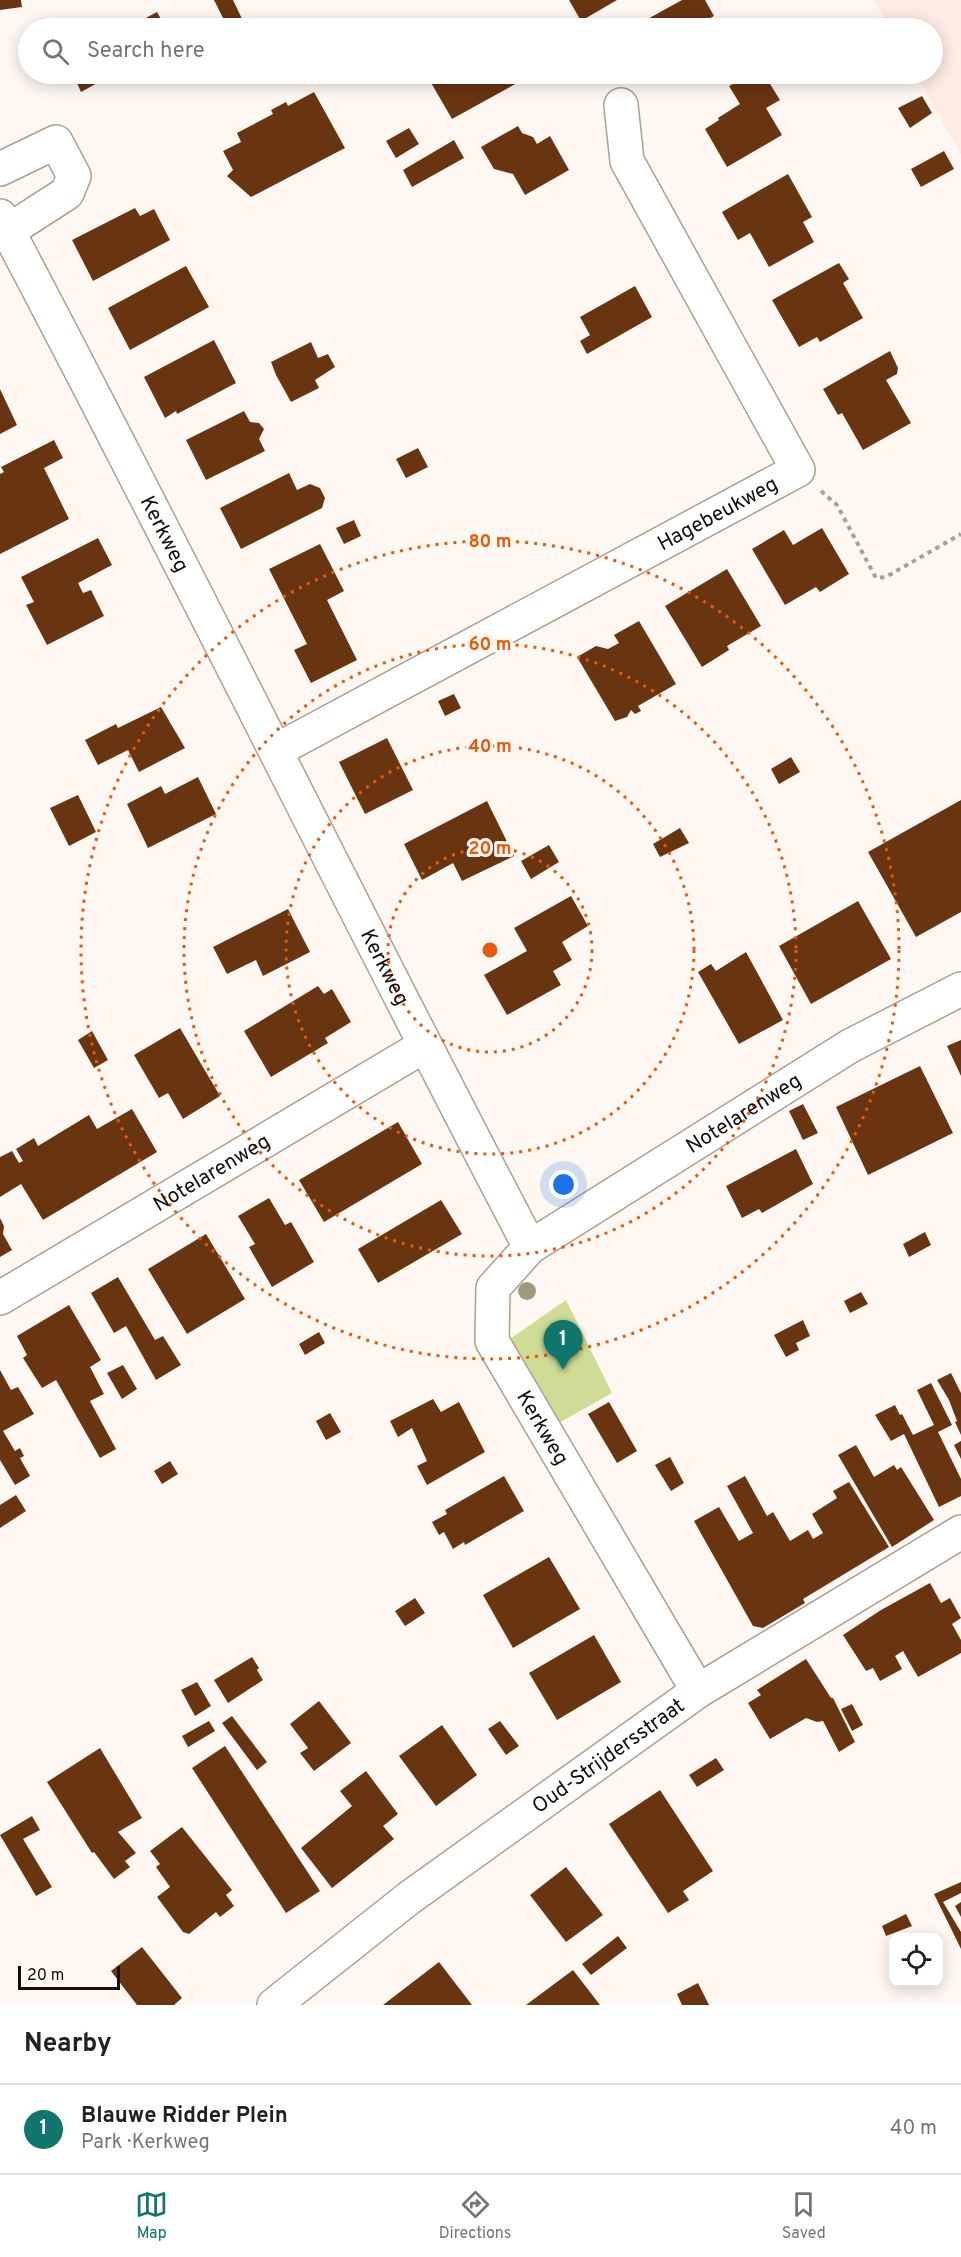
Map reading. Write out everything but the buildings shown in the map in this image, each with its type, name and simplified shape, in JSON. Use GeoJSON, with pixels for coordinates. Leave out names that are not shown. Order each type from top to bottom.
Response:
{"type":"FeatureCollection","features":[{"type":"Feature","properties":{"kind":"street","name":"Hagebeukweg"},"geometry":{"type":"LineString","coordinates":[[277,750],[798,470],[627,161],[621,105]]}},
{"type":"Feature","properties":{"kind":"street","name":"Kerkweg"},"geometry":{"type":"LineString","coordinates":[[0,169],[56,142],[74,176],[67,193],[4,223],[277,750],[424,1046],[530,1247],[493,1288],[492,1341],[698,1691]]}},
{"type":"Feature","properties":{"kind":"street","name":"Notelarenweg"},"geometry":{"type":"LineString","coordinates":[[530,1247],[850,1046],[961,989]]}},
{"type":"Feature","properties":{"kind":"street","name":"Notelarenweg"},"geometry":{"type":"LineString","coordinates":[[0,1299],[424,1046]]}},
{"type":"Feature","properties":{"kind":"street","name":"Oud-Strijdersstraat"},"geometry":{"type":"LineString","coordinates":[[273,2005],[409,1898],[698,1691],[961,1532]]}},
{"type":"Feature","properties":{"kind":"path"},"geometry":{"type":"LineString","coordinates":[[798,470],[837,505],[876,578],[886,578],[961,534]]}},
{"type":"Feature","properties":{"kind":"shaded area"},"geometry":{"type":"Polygon","coordinates":[[[873,0],[961,0],[961,154],[921,84],[943,84],[943,18],[884,18],[873,0]]]}},
{"type":"Feature","properties":{"kind":"green space"},"geometry":{"type":"Polygon","coordinates":[[[566,1300],[612,1393],[557,1424],[507,1341],[566,1300]]]}},
{"type":"Feature","properties":{"kind":"place","name":"Blauwe Ridder Plein"},"geometry":{"type":"Point","coordinates":[563,1370]}}]}
